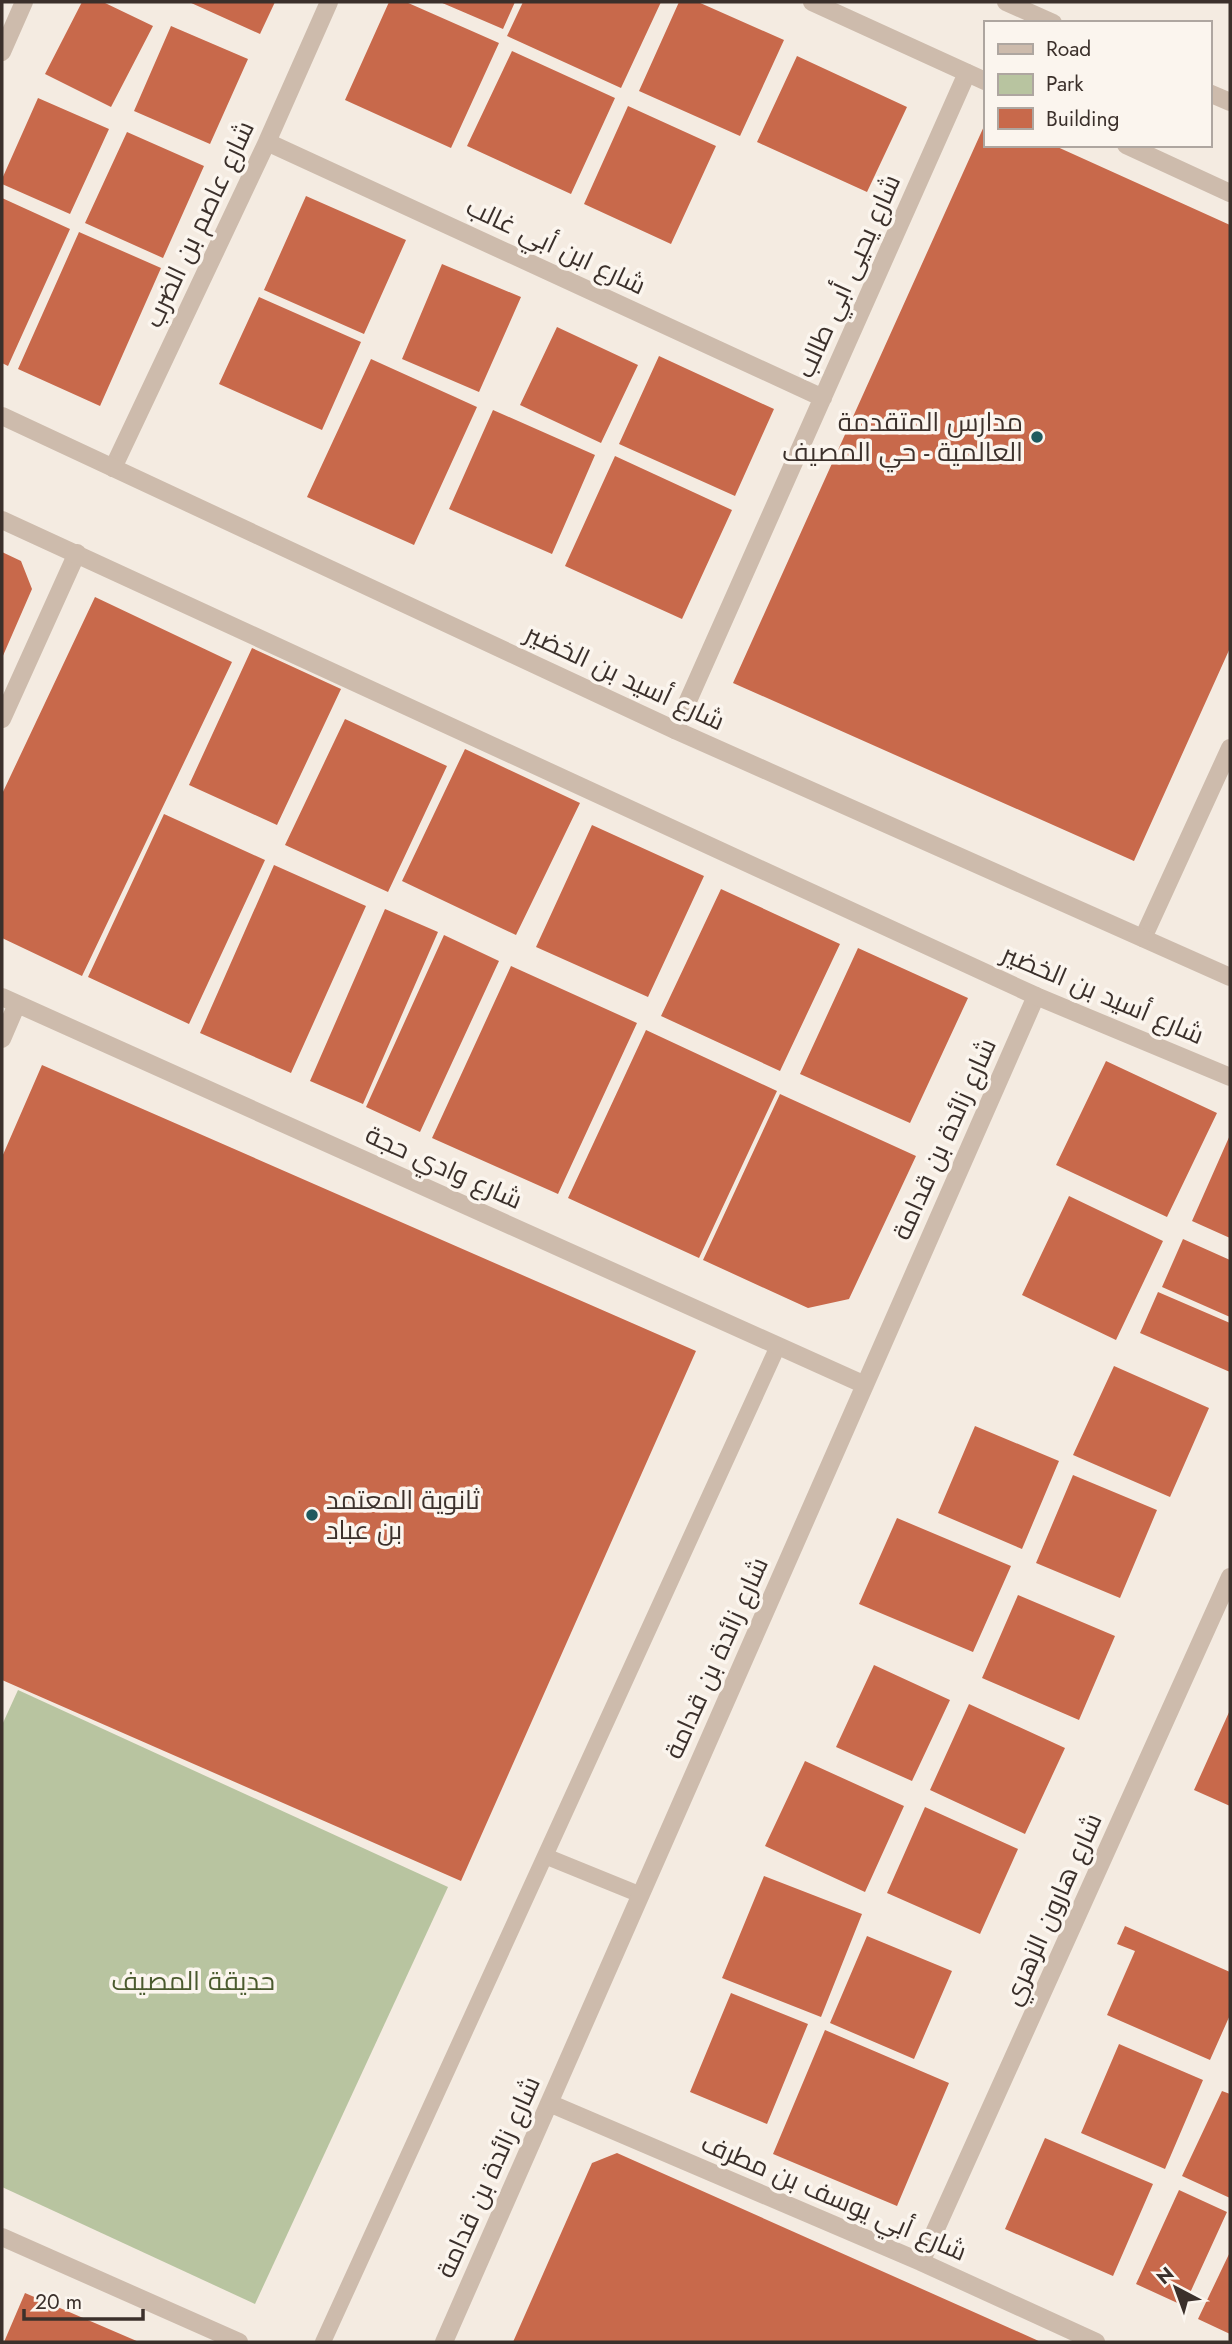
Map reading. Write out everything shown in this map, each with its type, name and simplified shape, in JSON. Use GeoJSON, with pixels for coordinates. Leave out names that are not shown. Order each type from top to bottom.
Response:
{"type":"FeatureCollection","features":[{"type":"Feature","properties":{"kind":"street"},"geometry":{"type":"LineString","coordinates":[[2,52],[24,2]]}},
{"type":"Feature","properties":{"kind":"street","name":"شارع عاصم بن الضرب"},"geometry":{"type":"LineString","coordinates":[[113,468],[267,142],[329,2]]}},
{"type":"Feature","properties":{"kind":"street"},"geometry":{"type":"LineString","coordinates":[[812,2],[984,81]]}},
{"type":"Feature","properties":{"kind":"street"},"geometry":{"type":"LineString","coordinates":[[1006,2],[1049,21]]}},
{"type":"Feature","properties":{"kind":"street","name":"شارع يحيى أبي طالب"},"geometry":{"type":"LineString","coordinates":[[675,730],[967,73]]}},
{"type":"Feature","properties":{"kind":"street"},"geometry":{"type":"LineString","coordinates":[[1211,94],[1230,102]]}},
{"type":"Feature","properties":{"kind":"street","name":"شارع ابن أبي غالب"},"geometry":{"type":"LineString","coordinates":[[267,142],[823,398]]}},
{"type":"Feature","properties":{"kind":"street"},"geometry":{"type":"LineString","coordinates":[[1130,147],[1230,193]]}},
{"type":"Feature","properties":{"kind":"street","name":"شارع أسيد بن الخضير"},"geometry":{"type":"LineString","coordinates":[[2,416],[675,730],[1230,976]]}},
{"type":"Feature","properties":{"kind":"street","name":"شارع أسيد بن الخضير"},"geometry":{"type":"LineString","coordinates":[[2,520],[1037,996],[1230,1077]]}},
{"type":"Feature","properties":{"kind":"street"},"geometry":{"type":"LineString","coordinates":[[2,719],[77,554]]}},
{"type":"Feature","properties":{"kind":"street"},"geometry":{"type":"LineString","coordinates":[[1143,938],[1230,748]]}},
{"type":"Feature","properties":{"kind":"street","name":"شارع زائدة بن قدامة"},"geometry":{"type":"LineString","coordinates":[[444,2342],[1037,996]]}},
{"type":"Feature","properties":{"kind":"street"},"geometry":{"type":"LineString","coordinates":[[2,1039],[9,1001]]}},
{"type":"Feature","properties":{"kind":"street","name":"شارع وادي حجة"},"geometry":{"type":"LineString","coordinates":[[9,1001],[865,1385]]}},
{"type":"Feature","properties":{"kind":"street","name":"شارع هارون الزهري"},"geometry":{"type":"LineString","coordinates":[[921,2262],[1230,1577]]}},
{"type":"Feature","properties":{"kind":"street","name":"شارع أبي يوسف بن مطرف"},"geometry":{"type":"LineString","coordinates":[[549,2104],[921,2262],[1096,2342]]}},
{"type":"Feature","properties":{"kind":"street"},"geometry":{"type":"LineString","coordinates":[[2,2236],[239,2342]]}},
{"type":"Feature","properties":{"kind":"lane"},"geometry":{"type":"LineString","coordinates":[[323,2342],[778,1346]]}},
{"type":"Feature","properties":{"kind":"lane"},"geometry":{"type":"LineString","coordinates":[[545,1856],[641,1895]]}},
{"type":"Feature","properties":{"kind":"green space","name":"حديقة المصيف"},"geometry":{"type":"Polygon","coordinates":[[[18,1690],[448,1887],[255,2304],[2,2187],[2,1725],[18,1690]]]}},
{"type":"Feature","properties":{"kind":"building"},"geometry":{"type":"Polygon","coordinates":[[[82,2],[103,2],[153,26],[111,107],[45,74],[82,2]]]}},
{"type":"Feature","properties":{"kind":"building"},"geometry":{"type":"Polygon","coordinates":[[[189,2],[275,2],[260,34],[189,2]]]}},
{"type":"Feature","properties":{"kind":"building"},"geometry":{"type":"Polygon","coordinates":[[[389,2],[406,2],[499,43],[451,148],[345,100],[389,2]]]}},
{"type":"Feature","properties":{"kind":"building"},"geometry":{"type":"Polygon","coordinates":[[[440,2],[515,2],[503,29],[440,2]]]}},
{"type":"Feature","properties":{"kind":"building"},"geometry":{"type":"Polygon","coordinates":[[[523,2],[661,2],[621,88],[507,36],[523,2]]]}},
{"type":"Feature","properties":{"kind":"building"},"geometry":{"type":"Polygon","coordinates":[[[679,2],[698,2],[784,40],[740,136],[639,91],[679,2]]]}},
{"type":"Feature","properties":{"kind":"building"},"geometry":{"type":"Polygon","coordinates":[[[171,26],[248,59],[210,144],[134,111],[171,26]]]}},
{"type":"Feature","properties":{"kind":"building"},"geometry":{"type":"Polygon","coordinates":[[[512,51],[615,98],[571,194],[467,146],[512,51]]]}},
{"type":"Feature","properties":{"kind":"building"},"geometry":{"type":"Polygon","coordinates":[[[797,56],[907,107],[867,192],[757,142],[797,56]]]}},
{"type":"Feature","properties":{"kind":"building"},"geometry":{"type":"Polygon","coordinates":[[[38,98],[109,129],[70,214],[2,184],[38,98]]]}},
{"type":"Feature","properties":{"kind":"building"},"geometry":{"type":"Polygon","coordinates":[[[628,106],[716,146],[671,244],[584,204],[628,106]]]}},
{"type":"Feature","properties":{"kind":"building","name":"مدارس المتقدمة العالمية - حي المصيف"},"geometry":{"type":"Polygon","coordinates":[[[984,126],[984,147],[1057,147],[1230,225],[1230,648],[1134,861],[733,683],[984,126]]]}},
{"type":"Feature","properties":{"kind":"building"},"geometry":{"type":"Polygon","coordinates":[[[127,132],[204,166],[163,258],[85,223],[127,132]]]}},
{"type":"Feature","properties":{"kind":"building"},"geometry":{"type":"Polygon","coordinates":[[[306,196],[406,240],[364,334],[264,290],[306,196]]]}},
{"type":"Feature","properties":{"kind":"building"},"geometry":{"type":"Polygon","coordinates":[[[2,198],[70,229],[8,366],[2,363],[2,198]]]}},
{"type":"Feature","properties":{"kind":"building"},"geometry":{"type":"Polygon","coordinates":[[[79,232],[161,268],[100,406],[18,369],[79,232]]]}},
{"type":"Feature","properties":{"kind":"building"},"geometry":{"type":"Polygon","coordinates":[[[442,264],[521,297],[479,392],[402,359],[442,264]]]}},
{"type":"Feature","properties":{"kind":"building"},"geometry":{"type":"Polygon","coordinates":[[[259,297],[361,342],[322,430],[219,384],[259,297]]]}},
{"type":"Feature","properties":{"kind":"building"},"geometry":{"type":"Polygon","coordinates":[[[557,327],[638,365],[601,443],[520,405],[557,327]]]}},
{"type":"Feature","properties":{"kind":"building"},"geometry":{"type":"Polygon","coordinates":[[[659,356],[774,409],[735,496],[619,444],[659,356]]]}},
{"type":"Feature","properties":{"kind":"building"},"geometry":{"type":"Polygon","coordinates":[[[371,359],[477,407],[414,545],[307,497],[371,359]]]}},
{"type":"Feature","properties":{"kind":"building"},"geometry":{"type":"Polygon","coordinates":[[[493,410],[595,455],[552,554],[449,509],[493,410]]]}},
{"type":"Feature","properties":{"kind":"building"},"geometry":{"type":"Polygon","coordinates":[[[615,456],[732,510],[682,619],[565,566],[615,456]]]}},
{"type":"Feature","properties":{"kind":"building"},"geometry":{"type":"Polygon","coordinates":[[[2,552],[21,561],[32,589],[2,658],[2,552]]]}},
{"type":"Feature","properties":{"kind":"building"},"geometry":{"type":"Polygon","coordinates":[[[95,597],[232,662],[82,976],[2,938],[2,794],[95,597]]]}},
{"type":"Feature","properties":{"kind":"building"},"geometry":{"type":"Polygon","coordinates":[[[252,648],[341,689],[277,825],[189,785],[252,648]]]}},
{"type":"Feature","properties":{"kind":"building"},"geometry":{"type":"Polygon","coordinates":[[[345,719],[447,766],[388,892],[285,845],[345,719]]]}},
{"type":"Feature","properties":{"kind":"building"},"geometry":{"type":"Polygon","coordinates":[[[465,749],[580,803],[516,935],[402,881],[465,749]]]}},
{"type":"Feature","properties":{"kind":"building"},"geometry":{"type":"Polygon","coordinates":[[[164,814],[265,860],[189,1024],[88,977],[164,814]]]}},
{"type":"Feature","properties":{"kind":"building"},"geometry":{"type":"Polygon","coordinates":[[[592,825],[704,876],[648,997],[536,947],[592,825]]]}},
{"type":"Feature","properties":{"kind":"building"},"geometry":{"type":"Polygon","coordinates":[[[274,865],[366,906],[291,1073],[200,1033],[274,865]]]}},
{"type":"Feature","properties":{"kind":"building"},"geometry":{"type":"Polygon","coordinates":[[[721,889],[840,944],[780,1071],[661,1016],[721,889]]]}},
{"type":"Feature","properties":{"kind":"building"},"geometry":{"type":"Polygon","coordinates":[[[385,909],[438,932],[363,1104],[310,1081],[385,909]]]}},
{"type":"Feature","properties":{"kind":"building"},"geometry":{"type":"Polygon","coordinates":[[[444,935],[499,961],[420,1132],[366,1107],[444,935]]]}},
{"type":"Feature","properties":{"kind":"building"},"geometry":{"type":"Polygon","coordinates":[[[858,948],[968,998],[910,1123],[800,1074],[858,948]]]}},
{"type":"Feature","properties":{"kind":"building"},"geometry":{"type":"Polygon","coordinates":[[[511,966],[637,1023],[558,1194],[432,1138],[511,966]]]}},
{"type":"Feature","properties":{"kind":"building"},"geometry":{"type":"Polygon","coordinates":[[[646,1030],[777,1091],[699,1258],[568,1198],[646,1030]]]}},
{"type":"Feature","properties":{"kind":"building"},"geometry":{"type":"Polygon","coordinates":[[[1106,1061],[1217,1113],[1167,1217],[1056,1165],[1106,1061]]]}},
{"type":"Feature","properties":{"kind":"building","name":"ثانوية المعتمد بن عباد"},"geometry":{"type":"Polygon","coordinates":[[[42,1065],[696,1351],[461,1881],[2,1680],[2,1157],[42,1065]]]}},
{"type":"Feature","properties":{"kind":"building"},"geometry":{"type":"Polygon","coordinates":[[[780,1094],[916,1156],[849,1299],[808,1308],[703,1260],[780,1094]]]}},
{"type":"Feature","properties":{"kind":"building"},"geometry":{"type":"Polygon","coordinates":[[[1230,1135],[1230,1238],[1192,1221],[1230,1135]]]}},
{"type":"Feature","properties":{"kind":"building"},"geometry":{"type":"Polygon","coordinates":[[[1069,1196],[1163,1241],[1116,1340],[1022,1295],[1069,1196]]]}},
{"type":"Feature","properties":{"kind":"building"},"geometry":{"type":"Polygon","coordinates":[[[1183,1239],[1230,1260],[1230,1317],[1162,1287],[1183,1239]]]}},
{"type":"Feature","properties":{"kind":"building"},"geometry":{"type":"Polygon","coordinates":[[[1158,1292],[1230,1323],[1230,1372],[1140,1333],[1158,1292]]]}},
{"type":"Feature","properties":{"kind":"building"},"geometry":{"type":"Polygon","coordinates":[[[1114,1366],[1209,1408],[1170,1497],[1073,1455],[1114,1366]]]}},
{"type":"Feature","properties":{"kind":"building"},"geometry":{"type":"Polygon","coordinates":[[[975,1426],[1059,1461],[1022,1549],[938,1513],[975,1426]]]}},
{"type":"Feature","properties":{"kind":"building"},"geometry":{"type":"Polygon","coordinates":[[[1073,1475],[1157,1510],[1120,1598],[1036,1563],[1073,1475]]]}},
{"type":"Feature","properties":{"kind":"building"},"geometry":{"type":"Polygon","coordinates":[[[897,1518],[1011,1566],[973,1652],[859,1604],[897,1518]]]}},
{"type":"Feature","properties":{"kind":"building"},"geometry":{"type":"Polygon","coordinates":[[[1018,1595],[1115,1636],[1079,1720],[982,1678],[1018,1595]]]}},
{"type":"Feature","properties":{"kind":"building"},"geometry":{"type":"Polygon","coordinates":[[[874,1665],[950,1700],[912,1781],[836,1747],[874,1665]]]}},
{"type":"Feature","properties":{"kind":"building"},"geometry":{"type":"Polygon","coordinates":[[[969,1704],[1065,1748],[1025,1834],[930,1790],[969,1704]]]}},
{"type":"Feature","properties":{"kind":"building"},"geometry":{"type":"Polygon","coordinates":[[[1230,1710],[1230,1806],[1194,1790],[1230,1710]]]}},
{"type":"Feature","properties":{"kind":"building"},"geometry":{"type":"Polygon","coordinates":[[[805,1761],[904,1806],[865,1892],[765,1846],[805,1761]]]}},
{"type":"Feature","properties":{"kind":"building"},"geometry":{"type":"Polygon","coordinates":[[[925,1807],[1018,1849],[980,1934],[887,1893],[925,1807]]]}},
{"type":"Feature","properties":{"kind":"building"},"geometry":{"type":"Polygon","coordinates":[[[764,1876],[862,1914],[821,2017],[722,1978],[764,1876]]]}},
{"type":"Feature","properties":{"kind":"building"},"geometry":{"type":"Polygon","coordinates":[[[1125,1926],[1230,1972],[1230,2015],[1210,2060],[1107,2015],[1135,1951],[1117,1944],[1125,1926]]]}},
{"type":"Feature","properties":{"kind":"building"},"geometry":{"type":"Polygon","coordinates":[[[867,1936],[952,1971],[914,2059],[830,2023],[867,1936]]]}},
{"type":"Feature","properties":{"kind":"building"},"geometry":{"type":"Polygon","coordinates":[[[731,1993],[808,2024],[767,2124],[690,2092],[731,1993]]]}},
{"type":"Feature","properties":{"kind":"building"},"geometry":{"type":"Polygon","coordinates":[[[825,2030],[949,2083],[897,2206],[773,2154],[825,2030]]]}},
{"type":"Feature","properties":{"kind":"building"},"geometry":{"type":"Polygon","coordinates":[[[1119,2044],[1203,2080],[1165,2169],[1081,2133],[1119,2044]]]}},
{"type":"Feature","properties":{"kind":"building"},"geometry":{"type":"Polygon","coordinates":[[[1222,2091],[1230,2094],[1230,2198],[1182,2176],[1222,2091]]]}},
{"type":"Feature","properties":{"kind":"building"},"geometry":{"type":"Polygon","coordinates":[[[1045,2138],[1153,2184],[1113,2276],[1005,2229],[1045,2138]]]}},
{"type":"Feature","properties":{"kind":"building"},"geometry":{"type":"Polygon","coordinates":[[[617,2153],[1041,2342],[513,2342],[592,2163],[617,2153]]]}},
{"type":"Feature","properties":{"kind":"building"},"geometry":{"type":"Polygon","coordinates":[[[1179,2190],[1227,2212],[1184,2306],[1136,2284],[1179,2190]]]}},
{"type":"Feature","properties":{"kind":"building"},"geometry":{"type":"Polygon","coordinates":[[[1230,2252],[1230,2334],[1198,2319],[1230,2252]]]}},
{"type":"Feature","properties":{"kind":"building"},"geometry":{"type":"Polygon","coordinates":[[[25,2293],[139,2342],[4,2342],[25,2293]]]}},
{"type":"Feature","properties":{"kind":"place","name":"مدارس المتقدمة العالمية - حي المصيف"},"geometry":{"type":"Point","coordinates":[1037,437]}},
{"type":"Feature","properties":{"kind":"place","name":"ثانوية المعتمد بن عباد"},"geometry":{"type":"Point","coordinates":[312,1515]}}]}
